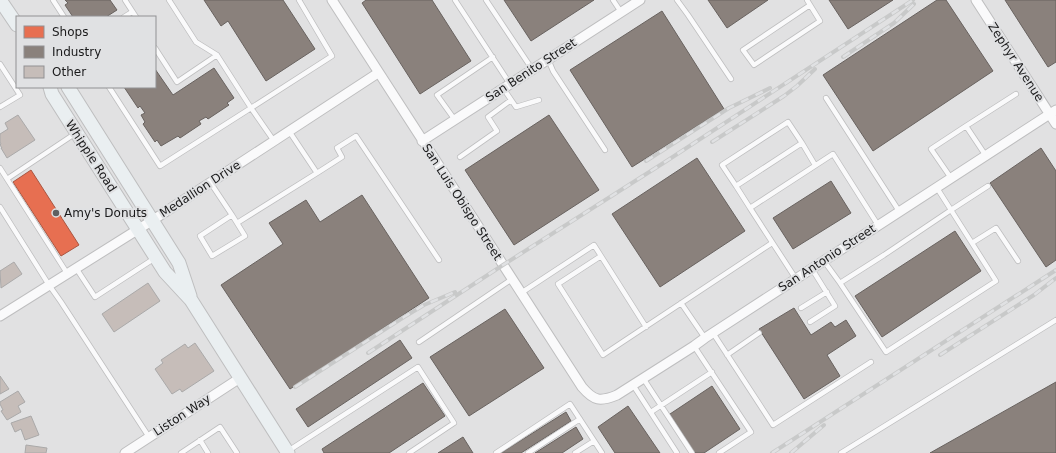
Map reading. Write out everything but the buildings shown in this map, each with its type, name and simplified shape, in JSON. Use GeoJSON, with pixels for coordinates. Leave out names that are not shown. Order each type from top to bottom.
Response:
{"type":"FeatureCollection","features":[{"type":"Feature","properties":{"kind":"main road"},"geometry":{"type":"LineString","coordinates":[[0,0],[16,24]]}},
{"type":"Feature","properties":{"kind":"main road","name":"Whipple Road"},"geometry":{"type":"LineString","coordinates":[[50,88],[52,94],[76,133],[165,272],[191,300],[288,452]]}},
{"type":"Feature","properties":{"kind":"main road","name":"Whipple Road"},"geometry":{"type":"LineString","coordinates":[[69,88],[180,263],[191,300]]}},
{"type":"Feature","properties":{"kind":"street","name":"San Luis Obispo Street"},"geometry":{"type":"LineString","coordinates":[[332,0],[582,387],[588,395],[596,399]]}},
{"type":"Feature","properties":{"kind":"street","name":"San Benito Street"},"geometry":{"type":"LineString","coordinates":[[422,141],[640,0]]}},
{"type":"Feature","properties":{"kind":"street","name":"Zephyr Avenue"},"geometry":{"type":"LineString","coordinates":[[976,0],[1053,112],[1056,124]]}},
{"type":"Feature","properties":{"kind":"street","name":"Medallion Drive"},"geometry":{"type":"LineString","coordinates":[[0,316],[152,220],[378,73]]}},
{"type":"Feature","properties":{"kind":"street","name":"San Antonio Street"},"geometry":{"type":"LineString","coordinates":[[596,399],[607,400],[633,385],[1053,112]]}},
{"type":"Feature","properties":{"kind":"street","name":"Liston Way"},"geometry":{"type":"LineString","coordinates":[[125,453],[240,378]]}},
{"type":"Feature","properties":{"kind":"lane"},"geometry":{"type":"LineString","coordinates":[[54,0],[63,16]]}},
{"type":"Feature","properties":{"kind":"lane"},"geometry":{"type":"LineString","coordinates":[[125,0],[135,16]]}},
{"type":"Feature","properties":{"kind":"lane"},"geometry":{"type":"LineString","coordinates":[[169,0],[196,42],[217,55],[274,141]]}},
{"type":"Feature","properties":{"kind":"lane"},"geometry":{"type":"LineString","coordinates":[[111,88],[160,166],[332,56],[299,0]]}},
{"type":"Feature","properties":{"kind":"lane"},"geometry":{"type":"LineString","coordinates":[[456,0],[493,57],[507,86],[511,100],[516,107],[539,100]]}},
{"type":"Feature","properties":{"kind":"lane"},"geometry":{"type":"LineString","coordinates":[[486,0],[532,70]]}},
{"type":"Feature","properties":{"kind":"lane"},"geometry":{"type":"LineString","coordinates":[[613,0],[621,12]]}},
{"type":"Feature","properties":{"kind":"lane"},"geometry":{"type":"LineString","coordinates":[[677,0],[731,79]]}},
{"type":"Feature","properties":{"kind":"lane"},"geometry":{"type":"LineString","coordinates":[[807,0],[820,21],[754,65],[743,50],[810,5]]}},
{"type":"Feature","properties":{"kind":"lane"},"geometry":{"type":"LineString","coordinates":[[126,16],[132,12]]}},
{"type":"Feature","properties":{"kind":"lane"},"geometry":{"type":"LineString","coordinates":[[156,50],[176,82],[217,55]]}},
{"type":"Feature","properties":{"kind":"lane"},"geometry":{"type":"LineString","coordinates":[[454,120],[437,95],[493,57]]}},
{"type":"Feature","properties":{"kind":"lane"},"geometry":{"type":"LineString","coordinates":[[548,59],[553,71],[605,150]]}},
{"type":"Feature","properties":{"kind":"lane"},"geometry":{"type":"LineString","coordinates":[[0,64],[20,95],[0,107]]}},
{"type":"Feature","properties":{"kind":"lane"},"geometry":{"type":"LineString","coordinates":[[951,178],[931,149],[1016,94]]}},
{"type":"Feature","properties":{"kind":"lane"},"geometry":{"type":"LineString","coordinates":[[826,98],[899,212]]}},
{"type":"Feature","properties":{"kind":"lane"},"geometry":{"type":"LineString","coordinates":[[460,156],[497,131],[488,117],[511,100]]}},
{"type":"Feature","properties":{"kind":"lane"},"geometry":{"type":"LineString","coordinates":[[796,279],[722,165],[788,122],[816,165]]}},
{"type":"Feature","properties":{"kind":"lane"},"geometry":{"type":"LineString","coordinates":[[966,126],[986,156]]}},
{"type":"Feature","properties":{"kind":"lane"},"geometry":{"type":"LineString","coordinates":[[289,131],[317,172]]}},
{"type":"Feature","properties":{"kind":"lane"},"geometry":{"type":"LineString","coordinates":[[7,179],[76,133]]}},
{"type":"Feature","properties":{"kind":"lane"},"geometry":{"type":"LineString","coordinates":[[237,223],[342,157],[337,148],[356,136],[439,260]]}},
{"type":"Feature","properties":{"kind":"lane"},"geometry":{"type":"LineString","coordinates":[[736,186],[802,143]]}},
{"type":"Feature","properties":{"kind":"lane"},"geometry":{"type":"LineString","coordinates":[[750,208],[833,154],[878,225]]}},
{"type":"Feature","properties":{"kind":"lane"},"geometry":{"type":"LineString","coordinates":[[0,168],[67,273]]}},
{"type":"Feature","properties":{"kind":"lane"},"geometry":{"type":"LineString","coordinates":[[210,182],[232,215],[244,236],[212,256],[200,236],[232,215]]}},
{"type":"Feature","properties":{"kind":"lane"},"geometry":{"type":"LineString","coordinates":[[840,283],[988,186]]}},
{"type":"Feature","properties":{"kind":"lane"},"geometry":{"type":"LineString","coordinates":[[824,261],[886,352],[996,281],[937,188]]}},
{"type":"Feature","properties":{"kind":"lane"},"geometry":{"type":"LineString","coordinates":[[0,207],[49,285],[149,437]]}},
{"type":"Feature","properties":{"kind":"lane"},"geometry":{"type":"LineString","coordinates":[[972,243],[996,228],[1018,261]]}},
{"type":"Feature","properties":{"kind":"lane"},"geometry":{"type":"LineString","coordinates":[[601,256],[558,284],[603,355],[772,243]]}},
{"type":"Feature","properties":{"kind":"lane"},"geometry":{"type":"LineString","coordinates":[[521,293],[594,245],[646,327]]}},
{"type":"Feature","properties":{"kind":"lane"},"geometry":{"type":"LineString","coordinates":[[76,268],[95,297],[156,257]]}},
{"type":"Feature","properties":{"kind":"lane"},"geometry":{"type":"LineString","coordinates":[[810,322],[835,306],[812,269]]}},
{"type":"Feature","properties":{"kind":"lane"},"geometry":{"type":"LineString","coordinates":[[419,342],[512,280]]}},
{"type":"Feature","properties":{"kind":"lane"},"geometry":{"type":"LineString","coordinates":[[801,308],[827,292]]}},
{"type":"Feature","properties":{"kind":"lane"},"geometry":{"type":"LineString","coordinates":[[681,303],[727,355],[773,425],[870,362]]}},
{"type":"Feature","properties":{"kind":"lane"},"geometry":{"type":"LineString","coordinates":[[841,453],[1056,320]]}},
{"type":"Feature","properties":{"kind":"lane"},"geometry":{"type":"LineString","coordinates":[[727,355],[759,333]]}},
{"type":"Feature","properties":{"kind":"lane"},"geometry":{"type":"LineString","coordinates":[[694,346],[750,432],[719,453]]}},
{"type":"Feature","properties":{"kind":"lane"},"geometry":{"type":"LineString","coordinates":[[288,452],[418,367],[454,423],[409,453]]}},
{"type":"Feature","properties":{"kind":"lane"},"geometry":{"type":"LineString","coordinates":[[651,412],[712,372]]}},
{"type":"Feature","properties":{"kind":"lane"},"geometry":{"type":"LineString","coordinates":[[643,378],[692,453]]}},
{"type":"Feature","properties":{"kind":"lane"},"geometry":{"type":"LineString","coordinates":[[633,385],[677,453]]}},
{"type":"Feature","properties":{"kind":"lane"},"geometry":{"type":"LineString","coordinates":[[496,453],[570,404],[602,453]]}},
{"type":"Feature","properties":{"kind":"lane"},"geometry":{"type":"LineString","coordinates":[[528,453],[580,419]]}},
{"type":"Feature","properties":{"kind":"lane"},"geometry":{"type":"LineString","coordinates":[[180,453],[220,427],[237,453]]}},
{"type":"Feature","properties":{"kind":"lane"},"geometry":{"type":"LineString","coordinates":[[200,440],[208,453]]}},
{"type":"Feature","properties":{"kind":"lane"},"geometry":{"type":"LineString","coordinates":[[575,453],[594,441]]}},
{"type":"Feature","properties":{"kind":"railway"},"geometry":{"type":"LineString","coordinates":[[368,353],[913,0]]}},
{"type":"Feature","properties":{"kind":"railway"},"geometry":{"type":"LineString","coordinates":[[843,57],[894,23],[914,4]]}},
{"type":"Feature","properties":{"kind":"railway"},"geometry":{"type":"LineString","coordinates":[[712,142],[784,96],[815,69]]}},
{"type":"Feature","properties":{"kind":"railway"},"geometry":{"type":"LineString","coordinates":[[646,161],[729,108],[770,88]]}},
{"type":"Feature","properties":{"kind":"railway"},"geometry":{"type":"LineString","coordinates":[[772,453],[1056,270]]}},
{"type":"Feature","properties":{"kind":"railway"},"geometry":{"type":"LineString","coordinates":[[940,355],[1034,295],[1056,278]]}},
{"type":"Feature","properties":{"kind":"railway"},"geometry":{"type":"LineString","coordinates":[[295,387],[424,305],[455,292]]}},
{"type":"Feature","properties":{"kind":"railway"},"geometry":{"type":"LineString","coordinates":[[791,453],[824,425]]}},
{"type":"Feature","properties":{"kind":"place","name":"Amy's Donuts"},"geometry":{"type":"Point","coordinates":[56,213]}}]}
